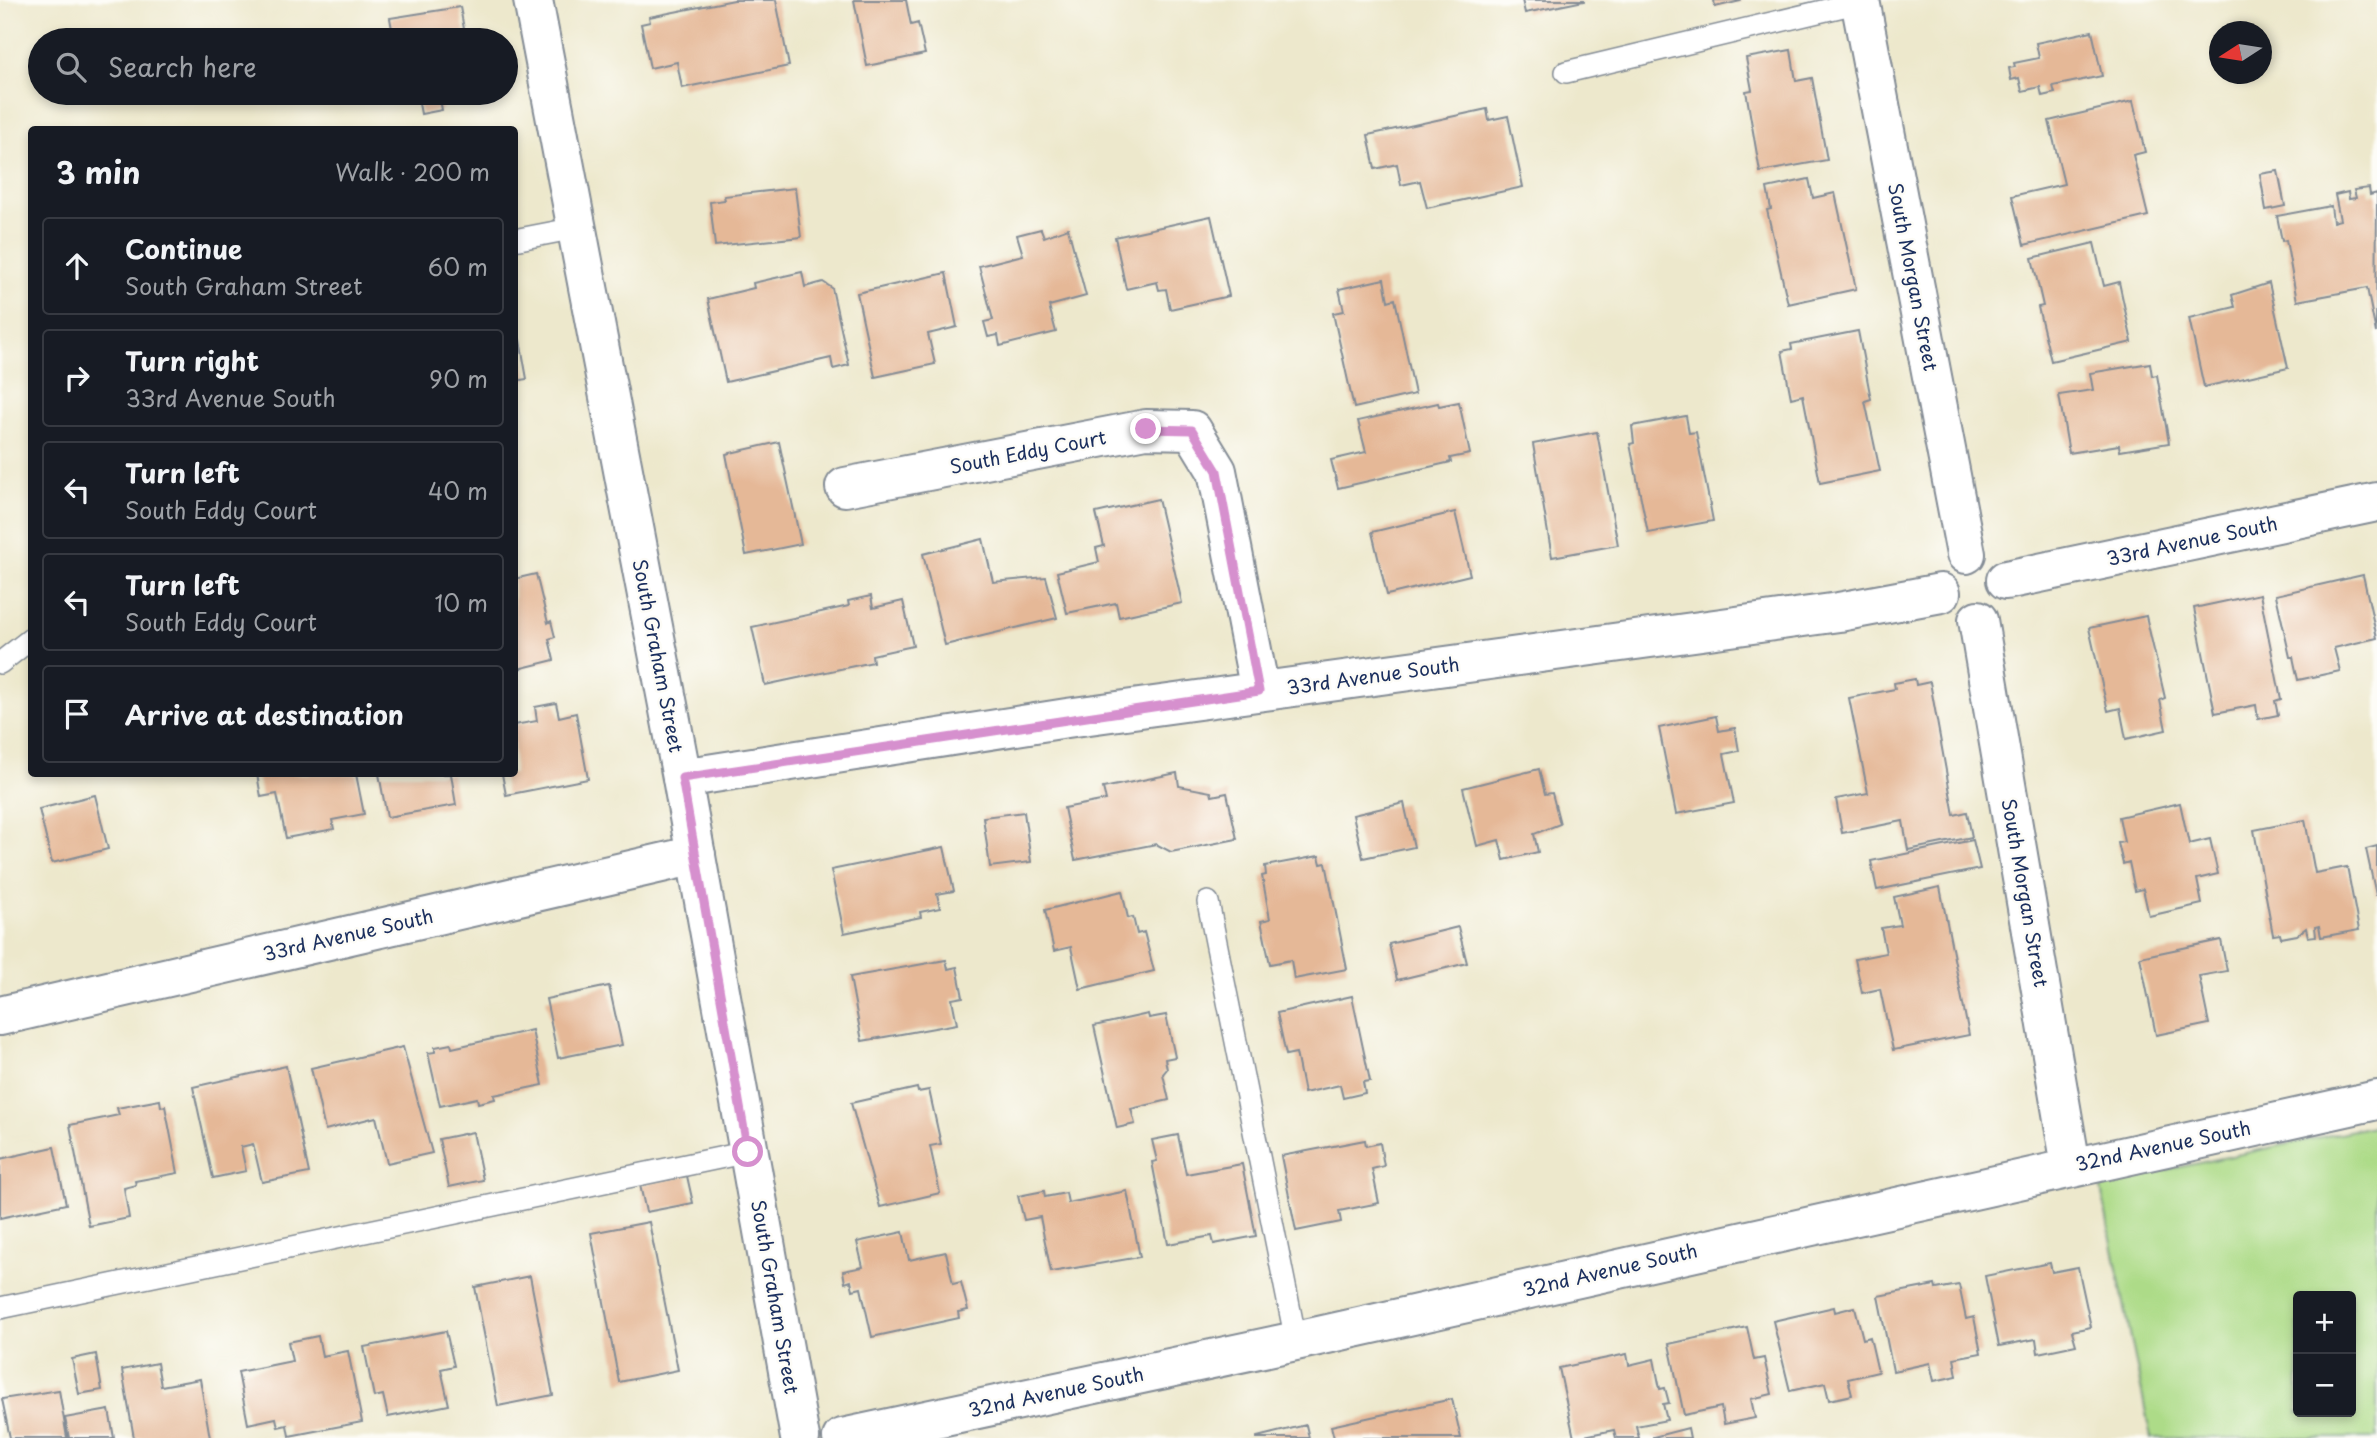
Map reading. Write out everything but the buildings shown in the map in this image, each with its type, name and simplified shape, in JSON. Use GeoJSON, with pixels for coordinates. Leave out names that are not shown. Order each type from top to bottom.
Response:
{"type":"FeatureCollection","features":[{"type":"Feature","properties":{"kind":"street","name":"South Graham Street"},"geometry":{"type":"LineString","coordinates":[[533,0],[682,778],[800,1438]]}},
{"type":"Feature","properties":{"kind":"street","name":"South Morgan Street"},"geometry":{"type":"LineString","coordinates":[[1860,1],[1966,554]]}},
{"type":"Feature","properties":{"kind":"street","name":"South Eddy Court"},"geometry":{"type":"LineString","coordinates":[[845,487],[1146,429],[1192,430],[1217,471],[1259,691]]}},
{"type":"Feature","properties":{"kind":"street","name":"33rd Avenue South"},"geometry":{"type":"LineString","coordinates":[[2007,579],[2377,502]]}},
{"type":"Feature","properties":{"kind":"street"},"geometry":{"type":"LineString","coordinates":[[1966,554],[1983,554],[1993,559],[2001,566],[2007,579],[2006,598],[2001,607],[1993,615],[1978,620],[1961,618],[1952,613],[1941,593],[1944,570],[1951,562],[1966,554]]}},
{"type":"Feature","properties":{"kind":"street","name":"33rd Avenue South"},"geometry":{"type":"LineString","coordinates":[[682,778],[1259,691],[1839,612],[1941,593]]}},
{"type":"Feature","properties":{"kind":"street","name":"South Morgan Street"},"geometry":{"type":"LineString","coordinates":[[1978,620],[2071,1166]]}},
{"type":"Feature","properties":{"kind":"street","name":"33rd Avenue South"},"geometry":{"type":"LineString","coordinates":[[0,1016],[696,855]]}},
{"type":"Feature","properties":{"kind":"street","name":"32nd Avenue South"},"geometry":{"type":"LineString","coordinates":[[842,1438],[1296,1341],[2071,1166],[2377,1100]]}},
{"type":"Feature","properties":{"kind":"lane"},"geometry":{"type":"LineString","coordinates":[[1566,72],[1860,1]]}},
{"type":"Feature","properties":{"kind":"lane"},"geometry":{"type":"LineString","coordinates":[[518,239],[576,228]]}},
{"type":"Feature","properties":{"kind":"lane"},"geometry":{"type":"LineString","coordinates":[[0,663],[28,641]]}},
{"type":"Feature","properties":{"kind":"lane"},"geometry":{"type":"LineString","coordinates":[[1208,902],[1296,1341]]}},
{"type":"Feature","properties":{"kind":"lane"},"geometry":{"type":"LineString","coordinates":[[0,1308],[748,1152]]}},
{"type":"Feature","properties":{"kind":"green space"},"geometry":{"type":"Polygon","coordinates":[[[2377,1125],[2377,1438],[2151,1438],[2100,1184],[2377,1125]]]}},
{"type":"Feature","properties":{"kind":"route"},"geometry":{"type":"LineString","coordinates":[[748,1152],[682,778],[1259,691],[1217,471],[1192,430],[1146,429]]}}]}
